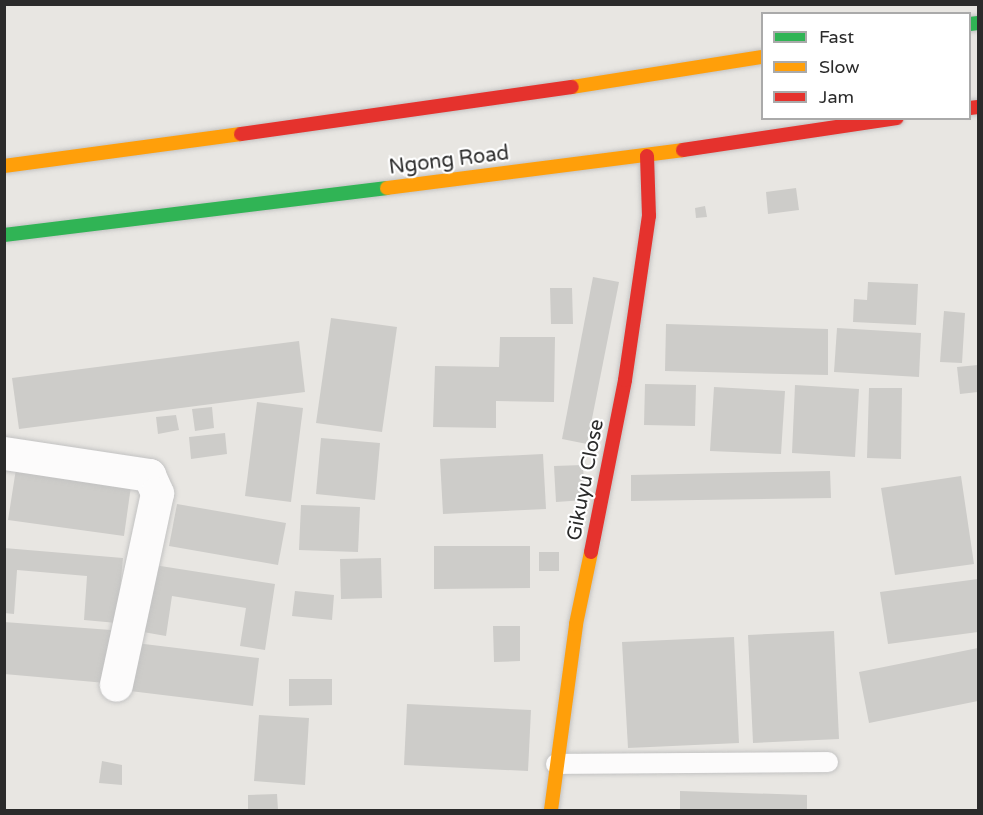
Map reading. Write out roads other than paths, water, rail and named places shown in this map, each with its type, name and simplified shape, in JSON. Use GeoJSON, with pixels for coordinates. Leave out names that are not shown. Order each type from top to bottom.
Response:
{"type":"FeatureCollection","features":[{"type":"Feature","properties":{"kind":"main road"},"geometry":{"type":"LineString","coordinates":[[4,166],[484,101],[761,57]]}},
{"type":"Feature","properties":{"kind":"main road","name":"Ngong Road"},"geometry":{"type":"LineString","coordinates":[[4,235],[647,156],[884,120]]}},
{"type":"Feature","properties":{"kind":"main road","name":"Gikuyu Close"},"geometry":{"type":"LineString","coordinates":[[551,810],[576,624],[627,369],[649,216],[647,156]]}},
{"type":"Feature","properties":{"kind":"street"},"geometry":{"type":"LineString","coordinates":[[4,453],[149,475],[157,493],[116,685]]}},
{"type":"Feature","properties":{"kind":"lane"},"geometry":{"type":"LineString","coordinates":[[556,764],[828,762]]}}]}
